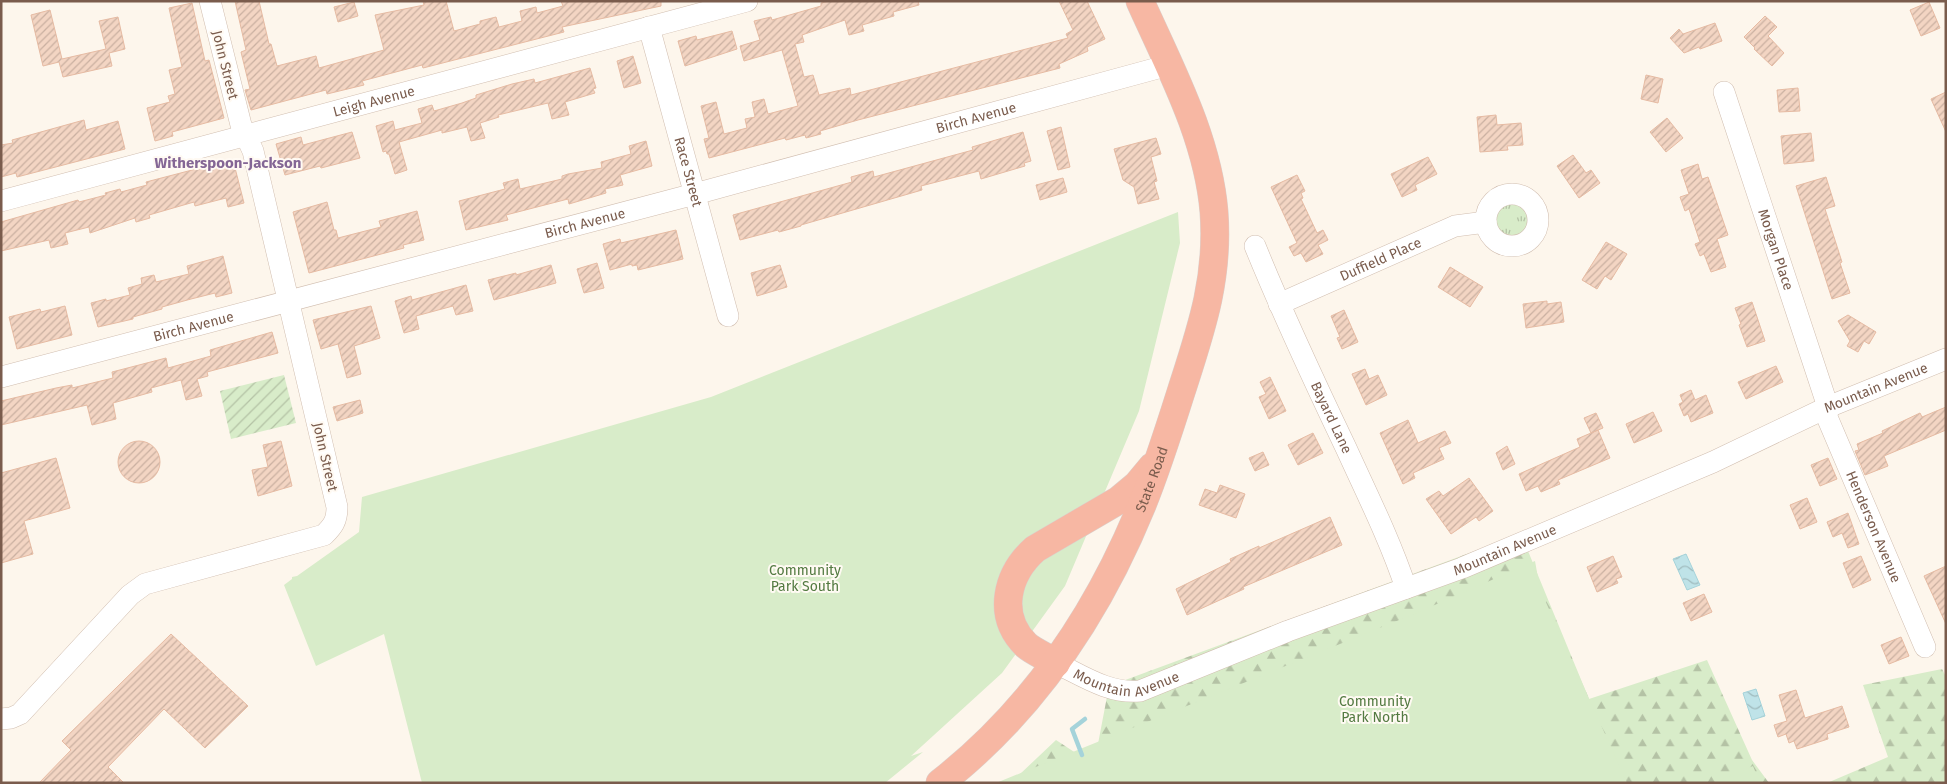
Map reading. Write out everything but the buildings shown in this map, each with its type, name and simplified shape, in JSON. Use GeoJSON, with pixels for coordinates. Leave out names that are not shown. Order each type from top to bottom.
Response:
{"type":"FeatureCollection","features":[{"type":"Feature","properties":{"kind":"highway"},"geometry":{"type":"LineString","coordinates":[[1140,1],[1169,65]]}},
{"type":"Feature","properties":{"kind":"highway","name":"State Road"},"geometry":{"type":"LineString","coordinates":[[940,783],[963,765],[999,731],[1032,694],[1056,663],[1091,609],[1118,558],[1142,504],[1165,441],[1205,316],[1213,270],[1215,242],[1209,178],[1201,147],[1169,65]]}},
{"type":"Feature","properties":{"kind":"highway"},"geometry":{"type":"LineString","coordinates":[[1056,663],[1027,646],[1010,618],[1008,602],[1010,585],[1016,571],[1024,559],[1036,549],[1125,495],[1137,485],[1152,467],[1165,441]]}},
{"type":"Feature","properties":{"kind":"street","name":"John Street"},"geometry":{"type":"LineString","coordinates":[[1,719],[11,718],[20,714],[130,596],[146,584],[324,535],[334,526],[337,516],[338,507],[251,146],[234,98],[210,1]]}},
{"type":"Feature","properties":{"kind":"street","name":"Leigh Avenue"},"geometry":{"type":"LineString","coordinates":[[1,200],[747,1]]}},
{"type":"Feature","properties":{"kind":"street","name":"Race Street"},"geometry":{"type":"LineString","coordinates":[[650,27],[728,316]]}},
{"type":"Feature","properties":{"kind":"street","name":"Birch Avenue"},"geometry":{"type":"LineString","coordinates":[[1,378],[1169,65]]}},
{"type":"Feature","properties":{"kind":"street","name":"Morgan Place"},"geometry":{"type":"LineString","coordinates":[[1724,92],[1828,407]]}},
{"type":"Feature","properties":{"kind":"street","name":"Duffield Place"},"geometry":{"type":"LineString","coordinates":[[1279,304],[1455,226],[1486,222]]}},
{"type":"Feature","properties":{"kind":"street","name":"Bayard Lane"},"geometry":{"type":"LineString","coordinates":[[1255,246],[1279,304],[1366,492],[1406,588]]}},
{"type":"Feature","properties":{"kind":"street","name":"Mountain Avenue"},"geometry":{"type":"LineString","coordinates":[[1056,663],[1112,690],[1125,692],[1140,691],[1288,631],[1462,568],[1713,462],[1828,407],[1946,359]]}},
{"type":"Feature","properties":{"kind":"street","name":"Henderson Avenue"},"geometry":{"type":"LineString","coordinates":[[1828,407],[1826,417],[1925,647]]}},
{"type":"Feature","properties":{"kind":"green space"},"geometry":{"type":"Polygon","coordinates":[[[1513,203],[1520,204],[1525,208],[1529,213],[1529,227],[1525,232],[1520,236],[1513,237],[1506,236],[1501,232],[1497,227],[1496,220],[1497,213],[1501,208],[1506,204],[1513,203]]]}},
{"type":"Feature","properties":{"kind":"green space","name":"Community Park South"},"geometry":{"type":"Polygon","coordinates":[[[1178,212],[1180,243],[1139,411],[1065,586],[1002,673],[911,756],[923,752],[885,783],[422,783],[384,634],[316,666],[284,585],[292,577],[297,576],[359,532],[362,497],[711,397],[1178,212]]]}},
{"type":"Feature","properties":{"kind":"green space"},"geometry":{"type":"Polygon","coordinates":[[[284,375],[296,423],[231,439],[220,391],[284,375]]]}},
{"type":"Feature","properties":{"kind":"green space"},"geometry":{"type":"Polygon","coordinates":[[[1521,534],[1589,699],[1707,660],[1752,760],[1769,783],[1020,783],[1019,775],[1056,740],[1094,765],[1109,686],[1521,534]]]}},
{"type":"Feature","properties":{"kind":"green space","name":"Community Park North"},"geometry":{"type":"Polygon","coordinates":[[[1535,561],[1540,589],[1627,783],[996,783],[1414,614],[1535,561]]]}},
{"type":"Feature","properties":{"kind":"green space"},"geometry":{"type":"Polygon","coordinates":[[[1942,669],[1946,677],[1946,783],[1827,783],[1888,757],[1863,685],[1942,669]]]}},
{"type":"Feature","properties":{"kind":"green space"},"geometry":{"type":"Polygon","coordinates":[[[1753,766],[1760,783],[1713,783],[1753,766]]]}},
{"type":"Feature","properties":{"kind":"water"},"geometry":{"type":"Polygon","coordinates":[[[1686,554],[1700,585],[1687,590],[1673,559],[1686,554]]]}},
{"type":"Feature","properties":{"kind":"water"},"geometry":{"type":"Polygon","coordinates":[[[1756,689],[1765,716],[1752,720],[1743,693],[1756,689]]]}},
{"type":"Feature","properties":{"kind":"waterway"},"geometry":{"type":"LineString","coordinates":[[1082,755],[1072,729],[1085,719]]}},
{"type":"Feature","properties":{"kind":"district","name":"Witherspoon-Jackson"},"geometry":{"type":"Point","coordinates":[228,163]}}]}
